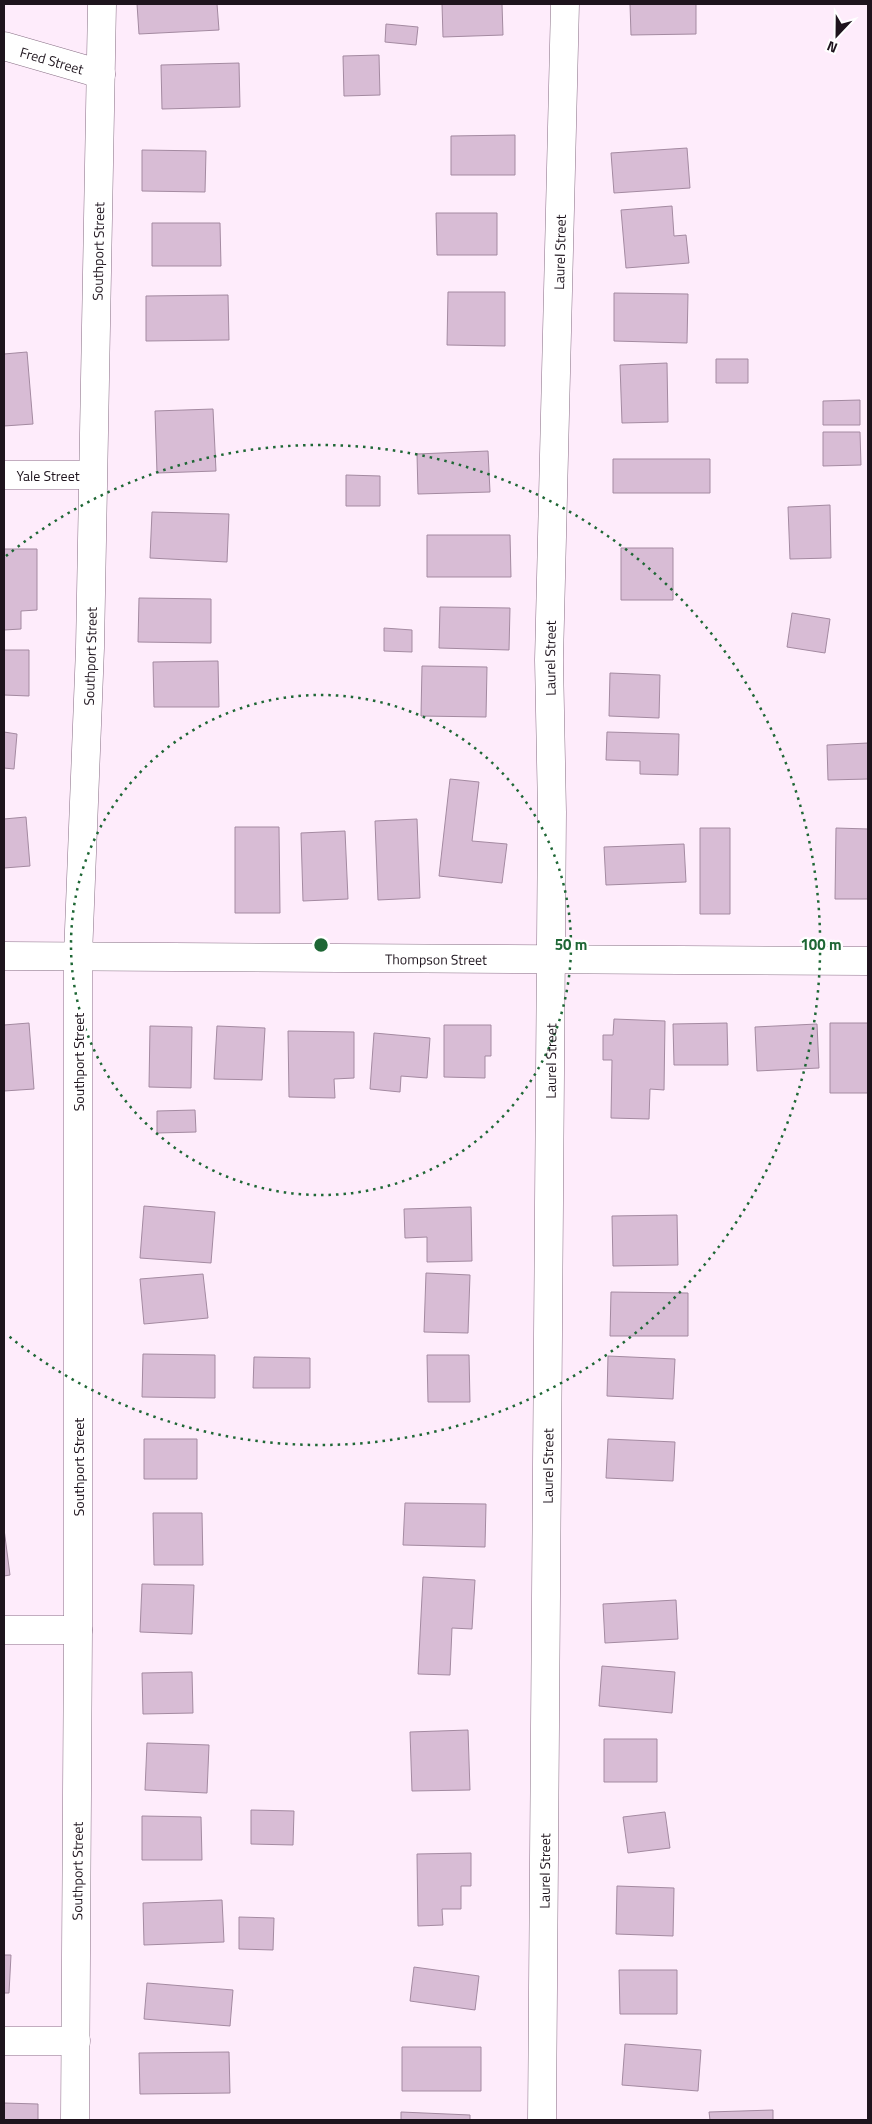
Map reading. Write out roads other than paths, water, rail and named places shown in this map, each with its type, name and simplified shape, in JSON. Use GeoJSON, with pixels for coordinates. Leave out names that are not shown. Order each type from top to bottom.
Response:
{"type":"FeatureCollection","features":[{"type":"Feature","properties":{"kind":"street","name":"Southport Street"},"geometry":{"type":"LineString","coordinates":[[75,2120],[78,1630],[78,956],[90,648],[102,4]]}},
{"type":"Feature","properties":{"kind":"street","name":"Laurel Street"},"geometry":{"type":"LineString","coordinates":[[542,2120],[549,961],[552,812],[549,660],[565,4]]}},
{"type":"Feature","properties":{"kind":"street","name":"Fred Street"},"geometry":{"type":"LineString","coordinates":[[4,46],[101,74]]}},
{"type":"Feature","properties":{"kind":"street","name":"Yale Street"},"geometry":{"type":"LineString","coordinates":[[4,476],[92,475]]}},
{"type":"Feature","properties":{"kind":"street","name":"Thompson Street"},"geometry":{"type":"LineString","coordinates":[[4,956],[549,961],[868,961]]}},
{"type":"Feature","properties":{"kind":"street"},"geometry":{"type":"LineString","coordinates":[[4,1630],[78,1630]]}},
{"type":"Feature","properties":{"kind":"street"},"geometry":{"type":"LineString","coordinates":[[4,2041],[76,2041]]}}]}
